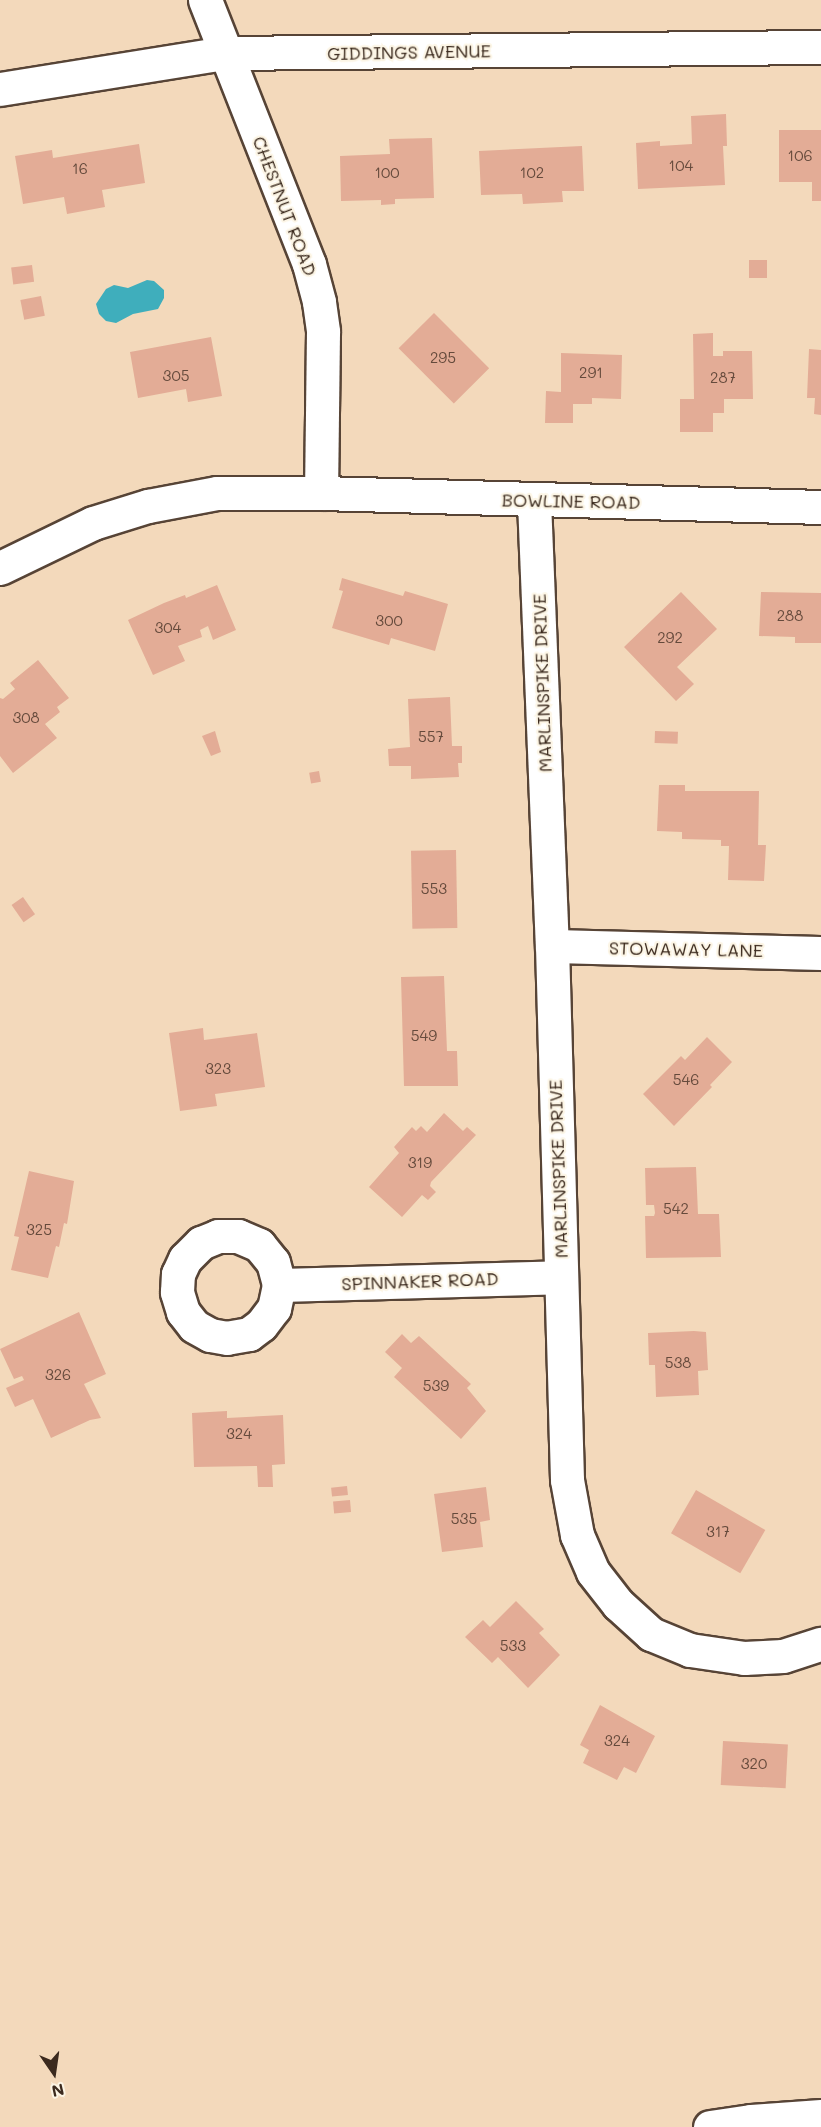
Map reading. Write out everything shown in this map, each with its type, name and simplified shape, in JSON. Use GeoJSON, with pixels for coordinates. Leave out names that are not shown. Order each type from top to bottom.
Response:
{"type":"FeatureCollection","features":[{"type":"Feature","properties":{"kind":"street","name":"CHESTNUT ROAD"},"geometry":{"type":"LineString","coordinates":[[205,0],[309,264],[319,302],[323,332],[321,493]]}},
{"type":"Feature","properties":{"kind":"street","name":"GIDDINGS AVENUE"},"geometry":{"type":"LineString","coordinates":[[0,89],[225,53],[821,47]]}},
{"type":"Feature","properties":{"kind":"street","name":"BOWLINE ROAD"},"geometry":{"type":"LineString","coordinates":[[0,568],[93,523],[148,506],[217,493],[321,493],[534,501],[821,507]]}},
{"type":"Feature","properties":{"kind":"street","name":"MARLINSPIKE DRIVE"},"geometry":{"type":"LineString","coordinates":[[534,501],[552,946],[568,1489],[576,1535],[593,1572],[618,1604],[651,1634],[690,1650],[744,1658],[783,1656],[821,1644]]}},
{"type":"Feature","properties":{"kind":"street","name":"STOWAWAY LANE"},"geometry":{"type":"LineString","coordinates":[[552,946],[821,953]]}},
{"type":"Feature","properties":{"kind":"street","name":"SPINNAKER ROAD"},"geometry":{"type":"LineString","coordinates":[[279,1285],[561,1277]]}},
{"type":"Feature","properties":{"kind":"street"},"geometry":{"type":"LineString","coordinates":[[710,2127],[751,2121],[821,2116]]}},
{"type":"Feature","properties":{"kind":"water"},"geometry":{"type":"Polygon","coordinates":[[[147,280],[154,281],[164,290],[164,298],[158,309],[133,314],[116,323],[106,321],[99,314],[96,304],[106,289],[114,285],[128,288],[147,280]]]}},
{"type":"Feature","properties":{"kind":"building"},"geometry":{"type":"Polygon","coordinates":[[[726,114],[727,146],[723,146],[725,185],[638,189],[636,143],[660,141],[660,146],[692,144],[691,116],[726,114]]]}},
{"type":"Feature","properties":{"kind":"building"},"geometry":{"type":"Polygon","coordinates":[[[779,130],[821,130],[821,201],[812,201],[812,182],[779,182],[779,130]]]}},
{"type":"Feature","properties":{"kind":"building"},"geometry":{"type":"Polygon","coordinates":[[[432,138],[434,198],[395,199],[395,204],[381,205],[381,200],[341,201],[340,156],[390,154],[389,139],[432,138]]]}},
{"type":"Feature","properties":{"kind":"building"},"geometry":{"type":"Polygon","coordinates":[[[139,144],[145,183],[102,190],[105,207],[67,214],[64,197],[23,204],[15,156],[52,150],[53,158],[139,144]]]}},
{"type":"Feature","properties":{"kind":"building"},"geometry":{"type":"Polygon","coordinates":[[[582,146],[584,191],[562,191],[563,202],[523,204],[522,194],[481,195],[479,151],[582,146]]]}},
{"type":"Feature","properties":{"kind":"building"},"geometry":{"type":"Polygon","coordinates":[[[749,260],[767,260],[767,278],[749,278],[749,260]]]}},
{"type":"Feature","properties":{"kind":"building"},"geometry":{"type":"Polygon","coordinates":[[[32,265],[34,282],[13,284],[11,268],[32,265]]]}},
{"type":"Feature","properties":{"kind":"building"},"geometry":{"type":"Polygon","coordinates":[[[41,296],[45,316],[24,320],[20,300],[41,296]]]}},
{"type":"Feature","properties":{"kind":"building"},"geometry":{"type":"Polygon","coordinates":[[[434,313],[489,368],[454,404],[399,348],[434,313]]]}},
{"type":"Feature","properties":{"kind":"building"},"geometry":{"type":"Polygon","coordinates":[[[713,333],[713,356],[723,356],[723,351],[752,351],[753,399],[724,399],[724,413],[713,413],[713,432],[680,432],[680,399],[694,399],[693,334],[713,333]]]}},
{"type":"Feature","properties":{"kind":"building"},"geometry":{"type":"Polygon","coordinates":[[[211,337],[222,396],[188,402],[186,389],[138,398],[130,352],[211,337]]]}},
{"type":"Feature","properties":{"kind":"building"},"geometry":{"type":"Polygon","coordinates":[[[809,349],[821,350],[821,415],[814,414],[815,398],[807,398],[809,349]]]}},
{"type":"Feature","properties":{"kind":"building"},"geometry":{"type":"Polygon","coordinates":[[[561,353],[622,355],[621,399],[592,398],[592,404],[573,404],[573,423],[545,423],[546,391],[561,392],[561,353]]]}},
{"type":"Feature","properties":{"kind":"building"},"geometry":{"type":"Polygon","coordinates":[[[342,578],[403,596],[405,591],[448,604],[435,651],[391,638],[389,645],[332,628],[343,591],[339,590],[342,578]]]}},
{"type":"Feature","properties":{"kind":"building"},"geometry":{"type":"Polygon","coordinates":[[[217,585],[236,630],[213,640],[208,626],[200,630],[202,637],[178,646],[185,661],[153,675],[128,620],[164,603],[185,595],[186,598],[217,585]]]}},
{"type":"Feature","properties":{"kind":"building"},"geometry":{"type":"Polygon","coordinates":[[[681,592],[717,629],[677,667],[694,684],[676,701],[624,647],[681,592]]]}},
{"type":"Feature","properties":{"kind":"building"},"geometry":{"type":"Polygon","coordinates":[[[761,592],[821,593],[821,643],[795,643],[795,637],[759,636],[761,592]]]}},
{"type":"Feature","properties":{"kind":"building"},"geometry":{"type":"Polygon","coordinates":[[[38,660],[69,698],[57,707],[60,712],[45,724],[57,738],[13,773],[0,756],[0,698],[3,699],[15,689],[10,683],[38,660]]]}},
{"type":"Feature","properties":{"kind":"building"},"geometry":{"type":"Polygon","coordinates":[[[450,697],[452,746],[462,746],[462,763],[458,763],[459,777],[411,779],[411,766],[389,766],[388,749],[410,747],[408,699],[450,697]]]}},
{"type":"Feature","properties":{"kind":"building"},"geometry":{"type":"Polygon","coordinates":[[[215,731],[221,752],[211,756],[202,736],[215,731]]]}},
{"type":"Feature","properties":{"kind":"building"},"geometry":{"type":"Polygon","coordinates":[[[655,731],[678,732],[678,744],[655,743],[655,731]]]}},
{"type":"Feature","properties":{"kind":"building"},"geometry":{"type":"Polygon","coordinates":[[[319,771],[321,782],[311,784],[309,773],[319,771]]]}},
{"type":"Feature","properties":{"kind":"building"},"geometry":{"type":"Polygon","coordinates":[[[659,785],[685,785],[685,791],[759,791],[758,845],[766,845],[764,881],[728,880],[729,846],[721,846],[721,840],[682,839],[682,832],[657,831],[659,785]]]}},
{"type":"Feature","properties":{"kind":"building"},"geometry":{"type":"Polygon","coordinates":[[[456,850],[457,928],[412,929],[411,851],[456,850]]]}},
{"type":"Feature","properties":{"kind":"building"},"geometry":{"type":"Polygon","coordinates":[[[23,897],[35,914],[24,922],[12,905],[23,897]]]}},
{"type":"Feature","properties":{"kind":"building"},"geometry":{"type":"Polygon","coordinates":[[[444,976],[447,1051],[457,1051],[458,1086],[404,1086],[401,977],[444,976]]]}},
{"type":"Feature","properties":{"kind":"building"},"geometry":{"type":"Polygon","coordinates":[[[203,1028],[204,1040],[257,1033],[265,1087],[215,1094],[217,1106],[180,1111],[169,1033],[203,1028]]]}},
{"type":"Feature","properties":{"kind":"building"},"geometry":{"type":"Polygon","coordinates":[[[707,1037],[732,1062],[710,1085],[712,1087],[674,1126],[643,1094],[681,1056],[685,1060],[707,1037]]]}},
{"type":"Feature","properties":{"kind":"building"},"geometry":{"type":"Polygon","coordinates":[[[444,1113],[463,1131],[467,1127],[476,1135],[431,1182],[430,1186],[436,1192],[428,1200],[422,1195],[402,1217],[369,1187],[399,1153],[394,1147],[412,1127],[416,1131],[421,1126],[427,1132],[444,1113]]]}},
{"type":"Feature","properties":{"kind":"building"},"geometry":{"type":"Polygon","coordinates":[[[696,1167],[698,1214],[719,1214],[721,1257],[646,1258],[645,1216],[654,1216],[655,1213],[654,1205],[646,1205],[645,1168],[696,1167]]]}},
{"type":"Feature","properties":{"kind":"building"},"geometry":{"type":"Polygon","coordinates":[[[29,1171],[74,1181],[67,1224],[64,1223],[59,1247],[56,1246],[48,1278],[11,1270],[19,1237],[14,1236],[29,1171]]]}},
{"type":"Feature","properties":{"kind":"building"},"geometry":{"type":"Polygon","coordinates":[[[79,1312],[106,1374],[84,1384],[101,1418],[90,1420],[51,1438],[33,1399],[15,1407],[6,1388],[24,1380],[22,1376],[14,1379],[0,1349],[79,1312]]]}},
{"type":"Feature","properties":{"kind":"building"},"geometry":{"type":"Polygon","coordinates":[[[706,1332],[708,1370],[698,1371],[699,1395],[656,1397],[655,1365],[649,1365],[648,1333],[706,1332]]]}},
{"type":"Feature","properties":{"kind":"building"},"geometry":{"type":"Polygon","coordinates":[[[402,1334],[411,1343],[419,1336],[471,1384],[467,1388],[486,1411],[461,1439],[394,1377],[402,1368],[385,1352],[402,1334]]]}},
{"type":"Feature","properties":{"kind":"building"},"geometry":{"type":"Polygon","coordinates":[[[227,1411],[227,1418],[283,1415],[285,1464],[272,1465],[273,1487],[258,1487],[257,1466],[194,1467],[192,1413],[227,1411]]]}},
{"type":"Feature","properties":{"kind":"building"},"geometry":{"type":"Polygon","coordinates":[[[347,1486],[348,1495],[332,1497],[331,1488],[347,1486]]]}},
{"type":"Feature","properties":{"kind":"building"},"geometry":{"type":"Polygon","coordinates":[[[486,1487],[490,1520],[480,1522],[483,1547],[442,1552],[434,1494],[486,1487]]]}},
{"type":"Feature","properties":{"kind":"building"},"geometry":{"type":"Polygon","coordinates":[[[696,1490],[765,1530],[740,1573],[671,1533],[696,1490]]]}},
{"type":"Feature","properties":{"kind":"building"},"geometry":{"type":"Polygon","coordinates":[[[350,1500],[351,1512],[334,1513],[333,1501],[350,1500]]]}},
{"type":"Feature","properties":{"kind":"building"},"geometry":{"type":"Polygon","coordinates":[[[516,1601],[544,1629],[539,1633],[560,1655],[528,1688],[498,1657],[492,1663],[465,1637],[483,1620],[490,1627],[516,1601]]]}},
{"type":"Feature","properties":{"kind":"building"},"geometry":{"type":"Polygon","coordinates":[[[600,1705],[655,1736],[636,1773],[624,1767],[617,1780],[583,1763],[589,1750],[580,1745],[600,1705]]]}},
{"type":"Feature","properties":{"kind":"building"},"geometry":{"type":"Polygon","coordinates":[[[723,1741],[788,1744],[786,1788],[721,1785],[723,1741]]]}}]}
